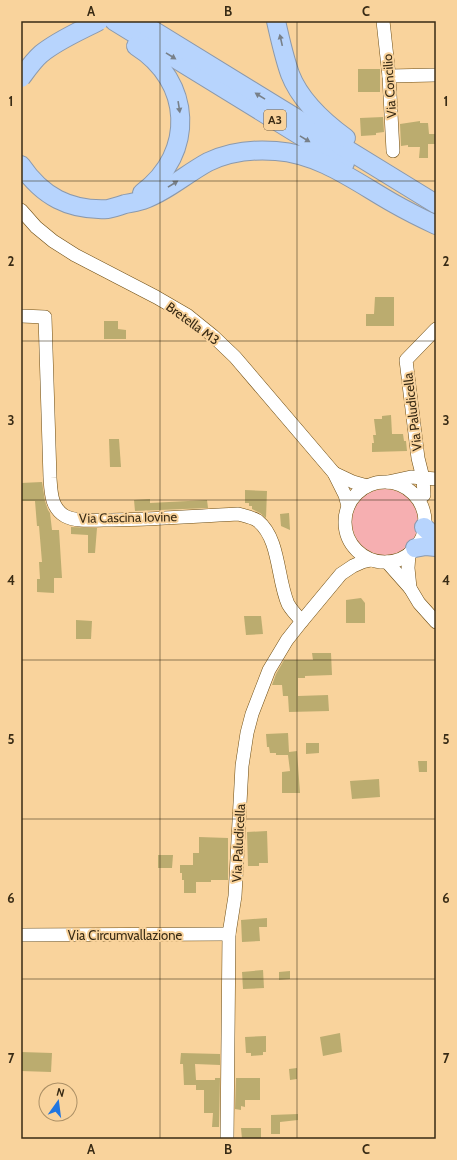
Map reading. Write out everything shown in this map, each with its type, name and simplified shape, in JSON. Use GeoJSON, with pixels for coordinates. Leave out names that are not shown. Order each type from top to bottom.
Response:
{"type":"FeatureCollection","features":[{"type":"Feature","properties":{"kind":"highway"},"geometry":{"type":"LineString","coordinates":[[21,78],[41,54],[58,42],[98,21],[139,47],[155,61],[167,76],[174,89],[179,104],[180,134],[176,149],[162,174],[153,184],[125,204]]}},
{"type":"Feature","properties":{"kind":"highway","name":"A3"},"geometry":{"type":"LineString","coordinates":[[114,21],[436,219]]}},
{"type":"Feature","properties":{"kind":"highway","name":"A3"},"geometry":{"type":"LineString","coordinates":[[138,21],[436,204]]}},
{"type":"Feature","properties":{"kind":"highway"},"geometry":{"type":"LineString","coordinates":[[276,21],[290,75],[297,89],[323,119],[358,146],[436,196]]}},
{"type":"Feature","properties":{"kind":"highway"},"geometry":{"type":"LineString","coordinates":[[21,165],[43,191],[60,201],[88,209],[109,209],[143,200],[169,187],[209,162],[227,155],[245,150],[278,151],[296,154],[328,165],[393,203],[436,225]]}},
{"type":"Feature","properties":{"kind":"highway"},"geometry":{"type":"LineString","coordinates":[[412,551],[426,546],[436,547]]}},
{"type":"Feature","properties":{"kind":"street","name":"Via Concilio"},"geometry":{"type":"LineString","coordinates":[[383,21],[389,76],[393,151]]}},
{"type":"Feature","properties":{"kind":"street"},"geometry":{"type":"LineString","coordinates":[[389,76],[436,75]]}},
{"type":"Feature","properties":{"kind":"street","name":"Bretella M3"},"geometry":{"type":"LineString","coordinates":[[21,210],[36,227],[53,241],[75,255],[156,297],[187,315],[214,336],[235,356],[334,473],[345,494],[348,506]]}},
{"type":"Feature","properties":{"kind":"street","name":"Via Cascina Iovine"},"geometry":{"type":"LineString","coordinates":[[21,316],[45,317],[50,478],[52,498],[56,508],[65,516],[85,520],[124,520],[238,514],[250,517],[258,521],[270,536],[288,604],[294,613],[302,620]]}},
{"type":"Feature","properties":{"kind":"street","name":"Via Paludicella"},"geometry":{"type":"LineString","coordinates":[[418,458],[406,360],[436,329]]}},
{"type":"Feature","properties":{"kind":"street"},"geometry":{"type":"LineString","coordinates":[[418,458],[430,479],[423,502],[424,517],[430,532],[412,551],[403,558],[387,562],[371,560],[358,552],[350,542],[344,524],[345,514],[353,498],[360,491],[376,483],[411,477],[430,479]]}},
{"type":"Feature","properties":{"kind":"street"},"geometry":{"type":"LineString","coordinates":[[399,479],[414,469],[418,458]]}},
{"type":"Feature","properties":{"kind":"street","name":"Bretella M3"},"geometry":{"type":"LineString","coordinates":[[334,473],[353,482],[368,486]]}},
{"type":"Feature","properties":{"kind":"street"},"geometry":{"type":"LineString","coordinates":[[386,482],[404,487],[418,500],[423,502]]}},
{"type":"Feature","properties":{"kind":"street"},"geometry":{"type":"LineString","coordinates":[[423,502],[428,490],[436,485]]}},
{"type":"Feature","properties":{"kind":"street","name":"Via Paludicella"},"geometry":{"type":"LineString","coordinates":[[341,574],[348,558],[350,542]]}},
{"type":"Feature","properties":{"kind":"street"},"geometry":{"type":"LineString","coordinates":[[410,588],[408,568],[412,551]]}},
{"type":"Feature","properties":{"kind":"street","name":"Via Paludicella"},"geometry":{"type":"LineString","coordinates":[[227,1139],[229,934],[235,896],[242,766],[247,733],[256,700],[269,670],[287,640],[341,574],[353,566],[371,560]]}},
{"type":"Feature","properties":{"kind":"street"},"geometry":{"type":"LineString","coordinates":[[387,562],[410,588],[419,603],[436,622]]}},
{"type":"Feature","properties":{"kind":"street","name":"Via Circumvallazione"},"geometry":{"type":"LineString","coordinates":[[21,935],[229,934]]}},
{"type":"Feature","properties":{"kind":"shaded area"},"geometry":{"type":"Polygon","coordinates":[[[385,489],[398,491],[408,499],[416,509],[418,522],[416,535],[408,545],[398,553],[385,555],[372,553],[362,545],[354,535],[352,522],[354,509],[362,499],[372,491],[385,489]]]}},
{"type":"Feature","properties":{"kind":"building"},"geometry":{"type":"Polygon","coordinates":[[[358,69],[380,69],[380,92],[358,92],[358,69]]]}},
{"type":"Feature","properties":{"kind":"building"},"geometry":{"type":"Polygon","coordinates":[[[383,117],[384,132],[376,133],[376,135],[361,136],[360,118],[383,117]]]}},
{"type":"Feature","properties":{"kind":"building"},"geometry":{"type":"Polygon","coordinates":[[[420,121],[420,123],[428,123],[429,134],[436,134],[436,144],[428,144],[428,158],[419,158],[420,147],[408,147],[408,145],[401,146],[400,124],[420,121]]]}},
{"type":"Feature","properties":{"kind":"building"},"geometry":{"type":"Polygon","coordinates":[[[375,297],[394,297],[394,326],[366,326],[366,314],[374,314],[375,297]]]}},
{"type":"Feature","properties":{"kind":"building"},"geometry":{"type":"Polygon","coordinates":[[[104,321],[118,321],[118,329],[126,330],[126,339],[104,339],[104,321]]]}},
{"type":"Feature","properties":{"kind":"building"},"geometry":{"type":"Polygon","coordinates":[[[391,415],[392,434],[403,434],[404,441],[406,441],[407,451],[372,452],[372,443],[374,443],[373,435],[376,435],[374,419],[382,419],[382,416],[391,415]]]}},
{"type":"Feature","properties":{"kind":"building"},"geometry":{"type":"Polygon","coordinates":[[[109,439],[119,439],[121,467],[110,467],[109,439]]]}},
{"type":"Feature","properties":{"kind":"building"},"geometry":{"type":"Polygon","coordinates":[[[42,482],[45,501],[50,513],[52,530],[59,530],[62,578],[54,578],[54,593],[37,592],[37,579],[40,579],[39,562],[42,562],[35,501],[21,501],[21,483],[42,482]]]}},
{"type":"Feature","properties":{"kind":"building"},"geometry":{"type":"Polygon","coordinates":[[[245,490],[267,491],[266,518],[252,509],[252,506],[249,506],[249,503],[245,503],[245,490]]]}},
{"type":"Feature","properties":{"kind":"building"},"geometry":{"type":"Polygon","coordinates":[[[150,499],[150,503],[207,500],[208,508],[135,511],[134,500],[150,499]]]}},
{"type":"Feature","properties":{"kind":"building"},"geometry":{"type":"Polygon","coordinates":[[[289,513],[290,530],[281,526],[280,514],[289,513]]]}},
{"type":"Feature","properties":{"kind":"building"},"geometry":{"type":"Polygon","coordinates":[[[71,527],[97,528],[95,553],[88,553],[88,535],[71,534],[71,527]]]}},
{"type":"Feature","properties":{"kind":"building"},"geometry":{"type":"Polygon","coordinates":[[[361,598],[365,603],[365,623],[346,623],[346,600],[361,598]]]}},
{"type":"Feature","properties":{"kind":"building"},"geometry":{"type":"Polygon","coordinates":[[[244,616],[261,616],[263,634],[246,635],[244,616]]]}},
{"type":"Feature","properties":{"kind":"building"},"geometry":{"type":"Polygon","coordinates":[[[76,620],[92,621],[91,639],[76,639],[76,620]]]}},
{"type":"Feature","properties":{"kind":"building"},"geometry":{"type":"Polygon","coordinates":[[[312,653],[331,653],[332,675],[305,676],[305,678],[298,678],[298,696],[328,695],[329,711],[289,712],[288,696],[283,696],[282,685],[272,685],[276,674],[284,660],[313,660],[312,653]]]}},
{"type":"Feature","properties":{"kind":"building"},"geometry":{"type":"Polygon","coordinates":[[[288,733],[289,752],[297,751],[300,793],[282,793],[282,772],[290,771],[288,755],[276,755],[276,753],[270,753],[269,747],[267,747],[266,734],[288,733]]]}},
{"type":"Feature","properties":{"kind":"building"},"geometry":{"type":"Polygon","coordinates":[[[306,743],[319,743],[319,753],[306,754],[306,743]]]}},
{"type":"Feature","properties":{"kind":"building"},"geometry":{"type":"Polygon","coordinates":[[[418,761],[427,761],[427,772],[419,772],[418,761]]]}},
{"type":"Feature","properties":{"kind":"building"},"geometry":{"type":"Polygon","coordinates":[[[379,779],[380,797],[352,799],[350,781],[379,779]]]}},
{"type":"Feature","properties":{"kind":"building"},"geometry":{"type":"Polygon","coordinates":[[[267,831],[268,863],[259,863],[259,866],[248,866],[247,832],[267,831]]]}},
{"type":"Feature","properties":{"kind":"building"},"geometry":{"type":"Polygon","coordinates":[[[199,837],[228,838],[228,880],[196,882],[196,893],[184,893],[184,880],[182,880],[182,873],[180,873],[180,865],[193,865],[193,853],[199,853],[199,837]]]}},
{"type":"Feature","properties":{"kind":"building"},"geometry":{"type":"Polygon","coordinates":[[[158,855],[173,855],[172,868],[158,868],[158,855]]]}},
{"type":"Feature","properties":{"kind":"building"},"geometry":{"type":"Polygon","coordinates":[[[267,918],[267,927],[259,927],[260,941],[242,942],[241,920],[267,918]]]}},
{"type":"Feature","properties":{"kind":"building"},"geometry":{"type":"Polygon","coordinates":[[[263,970],[264,988],[243,989],[242,972],[263,970]]]}},
{"type":"Feature","properties":{"kind":"building"},"geometry":{"type":"Polygon","coordinates":[[[290,971],[290,979],[279,980],[279,972],[290,971]]]}},
{"type":"Feature","properties":{"kind":"building"},"geometry":{"type":"Polygon","coordinates":[[[340,1033],[342,1052],[323,1056],[320,1037],[340,1033]]]}},
{"type":"Feature","properties":{"kind":"building"},"geometry":{"type":"Polygon","coordinates":[[[266,1036],[266,1052],[263,1052],[263,1055],[251,1056],[251,1053],[246,1053],[245,1037],[266,1036]]]}},
{"type":"Feature","properties":{"kind":"building"},"geometry":{"type":"Polygon","coordinates":[[[21,1052],[52,1053],[51,1072],[21,1071],[21,1052]]]}},
{"type":"Feature","properties":{"kind":"building"},"geometry":{"type":"Polygon","coordinates":[[[181,1053],[220,1054],[220,1065],[195,1064],[196,1080],[215,1080],[215,1078],[220,1078],[219,1127],[212,1127],[213,1113],[204,1113],[204,1090],[196,1090],[196,1085],[184,1085],[183,1064],[180,1064],[181,1053]]]}},
{"type":"Feature","properties":{"kind":"building"},"geometry":{"type":"Polygon","coordinates":[[[297,1068],[297,1079],[290,1080],[289,1069],[297,1068]]]}},
{"type":"Feature","properties":{"kind":"building"},"geometry":{"type":"Polygon","coordinates":[[[236,1078],[260,1078],[260,1100],[245,1100],[245,1107],[241,1106],[241,1110],[235,1109],[236,1078]]]}},
{"type":"Feature","properties":{"kind":"building"},"geometry":{"type":"Polygon","coordinates":[[[298,1114],[298,1120],[280,1122],[280,1134],[271,1134],[271,1115],[298,1114]]]}},
{"type":"Feature","properties":{"kind":"building"},"geometry":{"type":"Polygon","coordinates":[[[241,1128],[261,1128],[261,1139],[242,1139],[241,1128]]]}}]}
